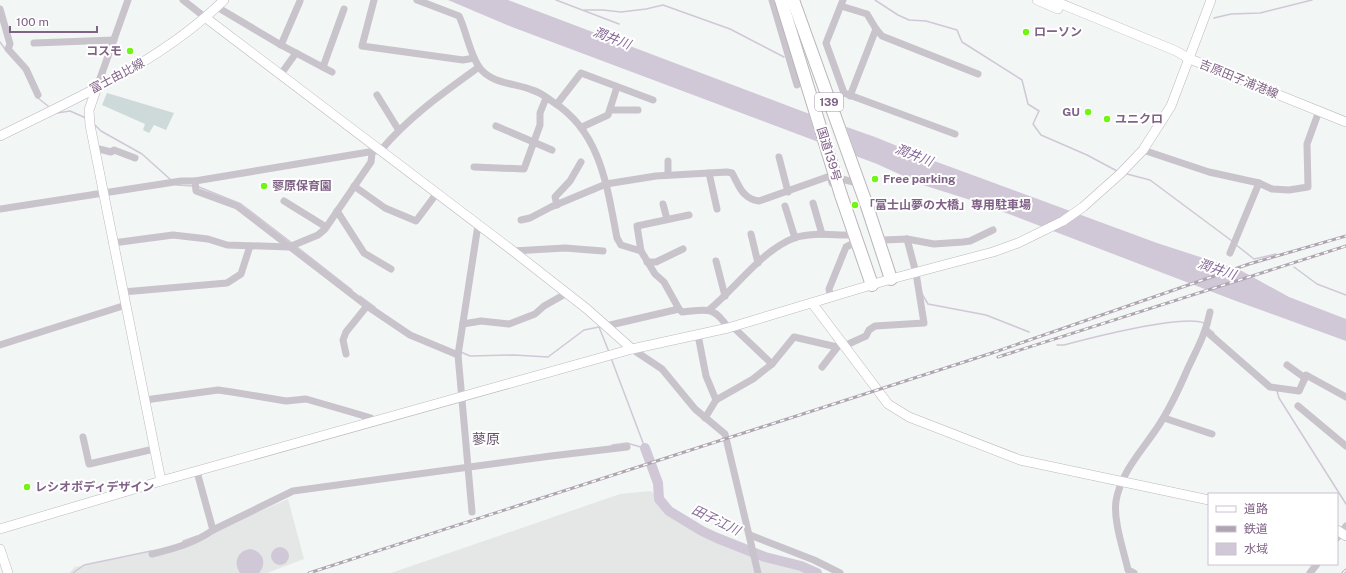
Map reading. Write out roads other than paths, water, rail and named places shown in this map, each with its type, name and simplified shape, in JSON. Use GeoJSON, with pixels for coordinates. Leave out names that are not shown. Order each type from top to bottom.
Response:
{"type":"FeatureCollection","features":[{"type":"Feature","properties":{"kind":"highway","name":"国道139号"},"geometry":{"type":"LineString","coordinates":[[781,0],[841,195],[872,285]]}},
{"type":"Feature","properties":{"kind":"highway","name":"国道139号"},"geometry":{"type":"LineString","coordinates":[[793,0],[866,203],[891,279]]}},
{"type":"Feature","properties":{"kind":"street"},"geometry":{"type":"LineString","coordinates":[[128,0],[97,87],[92,97],[90,121],[161,481]]}},
{"type":"Feature","properties":{"kind":"street"},"geometry":{"type":"LineString","coordinates":[[183,0],[281,74],[377,151],[513,251],[567,293],[632,349],[662,369],[695,409],[725,434],[758,573]]}},
{"type":"Feature","properties":{"kind":"street","name":"富士由比線"},"geometry":{"type":"LineString","coordinates":[[0,136],[97,87],[154,56],[206,18],[224,0]]}},
{"type":"Feature","properties":{"kind":"street"},"geometry":{"type":"LineString","coordinates":[[374,0],[362,46],[463,60],[474,58]]}},
{"type":"Feature","properties":{"kind":"street"},"geometry":{"type":"LineString","coordinates":[[417,0],[459,16],[474,58],[479,67],[491,78],[537,91],[557,104],[582,126],[590,138],[606,184],[617,238],[621,245],[641,251]]}},
{"type":"Feature","properties":{"kind":"street"},"geometry":{"type":"LineString","coordinates":[[772,0],[797,85]]}},
{"type":"Feature","properties":{"kind":"street"},"geometry":{"type":"LineString","coordinates":[[1037,0],[1175,56],[1190,59]]}},
{"type":"Feature","properties":{"kind":"street"},"geometry":{"type":"LineString","coordinates":[[1052,0],[1176,51],[1190,59]]}},
{"type":"Feature","properties":{"kind":"street","name":"吉原田子浦港線"},"geometry":{"type":"LineString","coordinates":[[1211,0],[1190,59],[1323,113],[1341,117],[1346,122]]}},
{"type":"Feature","properties":{"kind":"street"},"geometry":{"type":"LineString","coordinates":[[281,45],[300,1]]}},
{"type":"Feature","properties":{"kind":"street"},"geometry":{"type":"LineString","coordinates":[[955,134],[844,93],[826,43],[842,3],[867,14],[882,36],[978,74]]}},
{"type":"Feature","properties":{"kind":"street"},"geometry":{"type":"LineString","coordinates":[[217,7],[281,45],[332,72]]}},
{"type":"Feature","properties":{"kind":"street"},"geometry":{"type":"LineString","coordinates":[[323,67],[344,9]]}},
{"type":"Feature","properties":{"kind":"street"},"geometry":{"type":"LineString","coordinates":[[0,10],[9,39],[8,49],[26,69],[38,95]]}},
{"type":"Feature","properties":{"kind":"street"},"geometry":{"type":"LineString","coordinates":[[850,96],[876,29]]}},
{"type":"Feature","properties":{"kind":"street"},"geometry":{"type":"LineString","coordinates":[[34,43],[114,40]]}},
{"type":"Feature","properties":{"kind":"street"},"geometry":{"type":"LineString","coordinates":[[281,74],[296,53]]}},
{"type":"Feature","properties":{"kind":"street"},"geometry":{"type":"LineString","coordinates":[[0,529],[161,481],[632,349],[730,327],[891,279],[993,252],[1063,221],[1083,207],[1120,174],[1143,150],[1171,106],[1190,59]]}},
{"type":"Feature","properties":{"kind":"street"},"geometry":{"type":"LineString","coordinates":[[113,243],[173,235],[208,239],[227,245],[290,247],[318,235],[326,227],[377,151],[398,129],[426,106],[479,67]]}},
{"type":"Feature","properties":{"kind":"street"},"geometry":{"type":"LineString","coordinates":[[557,104],[581,73],[653,100]]}},
{"type":"Feature","properties":{"kind":"street"},"geometry":{"type":"LineString","coordinates":[[582,126],[608,115],[611,102],[618,87]]}},
{"type":"Feature","properties":{"kind":"street"},"geometry":{"type":"LineString","coordinates":[[377,95],[398,129]]}},
{"type":"Feature","properties":{"kind":"street"},"geometry":{"type":"LineString","coordinates":[[474,167],[524,169],[540,125],[540,113],[546,98]]}},
{"type":"Feature","properties":{"kind":"street"},"geometry":{"type":"LineString","coordinates":[[610,110],[638,110]]}},
{"type":"Feature","properties":{"kind":"street"},"geometry":{"type":"LineString","coordinates":[[1143,150],[1209,172],[1259,183],[1272,189],[1289,190],[1308,188],[1307,144],[1323,113],[1346,128]]}},
{"type":"Feature","properties":{"kind":"street"},"geometry":{"type":"LineString","coordinates":[[496,126],[552,150]]}},
{"type":"Feature","properties":{"kind":"street"},"geometry":{"type":"LineString","coordinates":[[95,148],[111,152],[114,150],[135,158]]}},
{"type":"Feature","properties":{"kind":"street"},"geometry":{"type":"LineString","coordinates":[[0,209],[195,181],[377,151]]}},
{"type":"Feature","properties":{"kind":"street"},"geometry":{"type":"LineString","coordinates":[[778,157],[788,192]]}},
{"type":"Feature","properties":{"kind":"street"},"geometry":{"type":"LineString","coordinates":[[668,161],[668,175]]}},
{"type":"Feature","properties":{"kind":"street"},"geometry":{"type":"LineString","coordinates":[[556,204],[555,197],[570,181],[581,162]]}},
{"type":"Feature","properties":{"kind":"street"},"geometry":{"type":"LineString","coordinates":[[709,173],[717,209]]}},
{"type":"Feature","properties":{"kind":"street"},"geometry":{"type":"LineString","coordinates":[[521,220],[530,218],[556,204],[606,184],[668,175],[732,173],[742,193],[754,200],[788,192],[830,176],[865,185],[886,247],[884,258]]}},
{"type":"Feature","properties":{"kind":"street"},"geometry":{"type":"LineString","coordinates":[[830,176],[859,263],[865,268]]}},
{"type":"Feature","properties":{"kind":"street"},"geometry":{"type":"LineString","coordinates":[[195,181],[196,191],[214,196],[237,206],[367,306],[410,335],[458,353]]}},
{"type":"Feature","properties":{"kind":"street"},"geometry":{"type":"LineString","coordinates":[[1230,253],[1259,183]]}},
{"type":"Feature","properties":{"kind":"street"},"geometry":{"type":"LineString","coordinates":[[354,186],[385,208],[416,222],[436,193]]}},
{"type":"Feature","properties":{"kind":"street"},"geometry":{"type":"LineString","coordinates":[[284,201],[326,227]]}},
{"type":"Feature","properties":{"kind":"street"},"geometry":{"type":"LineString","coordinates":[[663,204],[667,219]]}},
{"type":"Feature","properties":{"kind":"street"},"geometry":{"type":"LineString","coordinates":[[812,204],[822,234]]}},
{"type":"Feature","properties":{"kind":"street"},"geometry":{"type":"LineString","coordinates":[[786,206],[795,238]]}},
{"type":"Feature","properties":{"kind":"street"},"geometry":{"type":"LineString","coordinates":[[337,211],[364,253],[391,270]]}},
{"type":"Feature","properties":{"kind":"street"},"geometry":{"type":"LineString","coordinates":[[689,215],[637,226],[641,251],[655,274],[664,282],[682,312],[710,309],[758,263],[795,238],[822,234],[849,235]]}},
{"type":"Feature","properties":{"kind":"street"},"geometry":{"type":"LineString","coordinates":[[472,512],[458,353],[464,324],[478,225]]}},
{"type":"Feature","properties":{"kind":"street"},"geometry":{"type":"LineString","coordinates":[[884,240],[907,239],[934,244],[962,242],[970,241],[993,230]]}},
{"type":"Feature","properties":{"kind":"street"},"geometry":{"type":"LineString","coordinates":[[751,234],[758,263]]}},
{"type":"Feature","properties":{"kind":"street"},"geometry":{"type":"LineString","coordinates":[[822,367],[841,346],[866,336],[869,330],[875,326],[924,324],[916,273],[907,239]]}},
{"type":"Feature","properties":{"kind":"street"},"geometry":{"type":"LineString","coordinates":[[831,298],[829,290],[846,247],[852,244]]}},
{"type":"Feature","properties":{"kind":"street"},"geometry":{"type":"LineString","coordinates":[[123,292],[227,283],[241,274],[250,246]]}},
{"type":"Feature","properties":{"kind":"street"},"geometry":{"type":"LineString","coordinates":[[513,251],[565,248],[603,251]]}},
{"type":"Feature","properties":{"kind":"street"},"geometry":{"type":"LineString","coordinates":[[647,262],[656,262],[683,249]]}},
{"type":"Feature","properties":{"kind":"street"},"geometry":{"type":"LineString","coordinates":[[716,261],[725,296]]}},
{"type":"Feature","properties":{"kind":"street"},"geometry":{"type":"LineString","coordinates":[[464,324],[481,321],[509,324],[535,314],[544,306],[567,293]]}},
{"type":"Feature","properties":{"kind":"street"},"geometry":{"type":"LineString","coordinates":[[812,303],[841,346],[888,404],[908,417],[1020,460],[1208,500]]}},
{"type":"Feature","properties":{"kind":"street"},"geometry":{"type":"LineString","coordinates":[[0,345],[126,305]]}},
{"type":"Feature","properties":{"kind":"street"},"geometry":{"type":"LineString","coordinates":[[346,354],[343,340],[346,332],[367,306]]}},
{"type":"Feature","properties":{"kind":"street"},"geometry":{"type":"LineString","coordinates":[[606,326],[679,309]]}},
{"type":"Feature","properties":{"kind":"street"},"geometry":{"type":"LineString","coordinates":[[710,309],[722,317],[730,327],[772,364]]}},
{"type":"Feature","properties":{"kind":"street"},"geometry":{"type":"LineString","coordinates":[[1134,573],[1128,570],[1116,518],[1116,503],[1122,481],[1127,470],[1164,418],[1174,400],[1207,328],[1210,312]]}},
{"type":"Feature","properties":{"kind":"street"},"geometry":{"type":"LineString","coordinates":[[1207,328],[1254,374],[1275,388],[1300,391],[1306,374],[1346,396]]}},
{"type":"Feature","properties":{"kind":"street"},"geometry":{"type":"LineString","coordinates":[[698,335],[706,376],[716,400]]}},
{"type":"Feature","properties":{"kind":"street"},"geometry":{"type":"LineString","coordinates":[[705,418],[716,400],[753,380],[772,364],[794,337],[841,346]]}},
{"type":"Feature","properties":{"kind":"street"},"geometry":{"type":"LineString","coordinates":[[1287,365],[1305,378]]}},
{"type":"Feature","properties":{"kind":"street"},"geometry":{"type":"LineString","coordinates":[[145,400],[218,390],[286,401],[306,399],[371,418],[375,421]]}},
{"type":"Feature","properties":{"kind":"street"},"geometry":{"type":"LineString","coordinates":[[1298,406],[1346,446]]}},
{"type":"Feature","properties":{"kind":"street"},"geometry":{"type":"LineString","coordinates":[[1164,418],[1212,434]]}},
{"type":"Feature","properties":{"kind":"street"},"geometry":{"type":"LineString","coordinates":[[83,437],[89,464],[154,449]]}},
{"type":"Feature","properties":{"kind":"street"},"geometry":{"type":"LineString","coordinates":[[152,554],[179,547],[204,536],[213,530],[293,491],[627,447]]}},
{"type":"Feature","properties":{"kind":"street"},"geometry":{"type":"LineString","coordinates":[[197,472],[213,530]]}},
{"type":"Feature","properties":{"kind":"street"},"geometry":{"type":"LineString","coordinates":[[750,535],[814,560],[840,573]]}},
{"type":"Feature","properties":{"kind":"street"},"geometry":{"type":"LineString","coordinates":[[0,549],[8,573]]}},
{"type":"Feature","properties":{"kind":"street"},"geometry":{"type":"LineString","coordinates":[[1310,573],[1316,565]]}},
{"type":"Feature","properties":{"kind":"water","name":"潤井川"},"geometry":{"type":"Polygon","coordinates":[[[448,0],[508,0],[807,113],[875,137],[937,162],[1157,243],[1240,270],[1289,297],[1346,319],[1346,341],[1236,301],[980,203],[923,185],[877,164],[512,27],[448,0]]]}},
{"type":"Feature","properties":{"kind":"water"},"geometry":{"type":"Polygon","coordinates":[[[280,547],[286,550],[289,556],[286,562],[280,565],[274,562],[271,556],[274,550],[280,547]]]}},
{"type":"Feature","properties":{"kind":"water"},"geometry":{"type":"Polygon","coordinates":[[[250,549],[258,552],[262,558],[262,569],[259,573],[240,573],[237,565],[239,555],[250,549]]]}},
{"type":"Feature","properties":{"kind":"waterway"},"geometry":{"type":"LineString","coordinates":[[556,0],[619,24]]}},
{"type":"Feature","properties":{"kind":"waterway"},"geometry":{"type":"LineString","coordinates":[[875,0],[898,15],[909,20],[926,21],[957,30],[962,42],[1022,80],[1028,104],[1039,111],[1033,124],[1041,135],[1087,155],[1117,171]]}},
{"type":"Feature","properties":{"kind":"waterway"},"geometry":{"type":"LineString","coordinates":[[1214,18],[1231,14],[1260,13],[1312,0]]}},
{"type":"Feature","properties":{"kind":"waterway"},"geometry":{"type":"LineString","coordinates":[[584,10],[621,12],[663,5],[730,29],[784,57]]}},
{"type":"Feature","properties":{"kind":"waterway"},"geometry":{"type":"LineString","coordinates":[[0,42],[5,49]]}},
{"type":"Feature","properties":{"kind":"waterway"},"geometry":{"type":"LineString","coordinates":[[38,98],[48,106]]}},
{"type":"Feature","properties":{"kind":"waterway"},"geometry":{"type":"LineString","coordinates":[[57,113],[70,111],[86,118]]}},
{"type":"Feature","properties":{"kind":"waterway"},"geometry":{"type":"LineString","coordinates":[[94,124],[101,131],[142,154],[171,180]]}},
{"type":"Feature","properties":{"kind":"waterway"},"geometry":{"type":"LineString","coordinates":[[1127,174],[1150,180],[1232,241]]}},
{"type":"Feature","properties":{"kind":"waterway"},"geometry":{"type":"LineString","coordinates":[[911,184],[913,178]]}},
{"type":"Feature","properties":{"kind":"waterway"},"geometry":{"type":"LineString","coordinates":[[177,185],[193,186]]}},
{"type":"Feature","properties":{"kind":"waterway"},"geometry":{"type":"LineString","coordinates":[[199,187],[241,204],[292,243]]}},
{"type":"Feature","properties":{"kind":"waterway"},"geometry":{"type":"LineString","coordinates":[[1235,244],[1254,259],[1276,254]]}},
{"type":"Feature","properties":{"kind":"waterway"},"geometry":{"type":"LineString","coordinates":[[297,247],[352,290]]}},
{"type":"Feature","properties":{"kind":"waterway"},"geometry":{"type":"LineString","coordinates":[[1294,267],[1317,284],[1346,295]]}},
{"type":"Feature","properties":{"kind":"waterway"},"geometry":{"type":"LineString","coordinates":[[922,294],[928,304],[986,315],[1029,332]]}},
{"type":"Feature","properties":{"kind":"waterway"},"geometry":{"type":"LineString","coordinates":[[360,296],[375,307]]}},
{"type":"Feature","properties":{"kind":"waterway"},"geometry":{"type":"LineString","coordinates":[[1057,345],[1064,345],[1157,324],[1193,321],[1204,323]]}},
{"type":"Feature","properties":{"kind":"waterway"},"geometry":{"type":"LineString","coordinates":[[461,352],[470,356],[514,355],[548,357],[584,330],[599,327],[609,352]]}},
{"type":"Feature","properties":{"kind":"waterway"},"geometry":{"type":"LineString","coordinates":[[1208,328],[1214,333]]}},
{"type":"Feature","properties":{"kind":"waterway"},"geometry":{"type":"LineString","coordinates":[[611,358],[645,448]]}},
{"type":"Feature","properties":{"kind":"waterway"},"geometry":{"type":"LineString","coordinates":[[1277,391],[1279,398],[1346,504]]}},
{"type":"Feature","properties":{"kind":"waterway"},"geometry":{"type":"LineString","coordinates":[[612,445],[627,443],[644,448]]}},
{"type":"Feature","properties":{"kind":"waterway","name":"田子江川"},"geometry":{"type":"LineString","coordinates":[[645,448],[658,483],[659,499],[669,511],[702,531],[717,538],[765,557],[801,566],[817,573]]}},
{"type":"Feature","properties":{"kind":"waterway"},"geometry":{"type":"LineString","coordinates":[[183,541],[197,536]]}},
{"type":"Feature","properties":{"kind":"waterway"},"geometry":{"type":"LineString","coordinates":[[73,573],[84,565],[151,551]]}},
{"type":"Feature","properties":{"kind":"railway"},"geometry":{"type":"LineString","coordinates":[[309,573],[992,353],[1249,264],[1346,236]]}},
{"type":"Feature","properties":{"kind":"railway"},"geometry":{"type":"LineString","coordinates":[[998,357],[1346,246]]}},
{"type":"Feature","properties":{"kind":"railway"},"geometry":{"type":"LineString","coordinates":[[1343,573],[1346,570]]}},
{"type":"Feature","properties":{"kind":"place","name":"ローソン"},"geometry":{"type":"Point","coordinates":[1026,32]}},
{"type":"Feature","properties":{"kind":"place","name":"コスモ"},"geometry":{"type":"Point","coordinates":[130,51]}},
{"type":"Feature","properties":{"kind":"place","name":"GU"},"geometry":{"type":"Point","coordinates":[1088,112]}},
{"type":"Feature","properties":{"kind":"place","name":"ユニクロ"},"geometry":{"type":"Point","coordinates":[1107,119]}},
{"type":"Feature","properties":{"kind":"place","name":"Free parking"},"geometry":{"type":"Point","coordinates":[875,179]}},
{"type":"Feature","properties":{"kind":"place","name":"蓼原保育園"},"geometry":{"type":"Point","coordinates":[264,186]}},
{"type":"Feature","properties":{"kind":"place","name":"「富士山夢の大橋」専用駐車場"},"geometry":{"type":"Point","coordinates":[855,205]}},
{"type":"Feature","properties":{"kind":"place","name":"レシオボディデザイン"},"geometry":{"type":"Point","coordinates":[27,487]}},
{"type":"Feature","properties":{"kind":"district","name":"蓼原"},"geometry":{"type":"Point","coordinates":[486,439]}}]}
